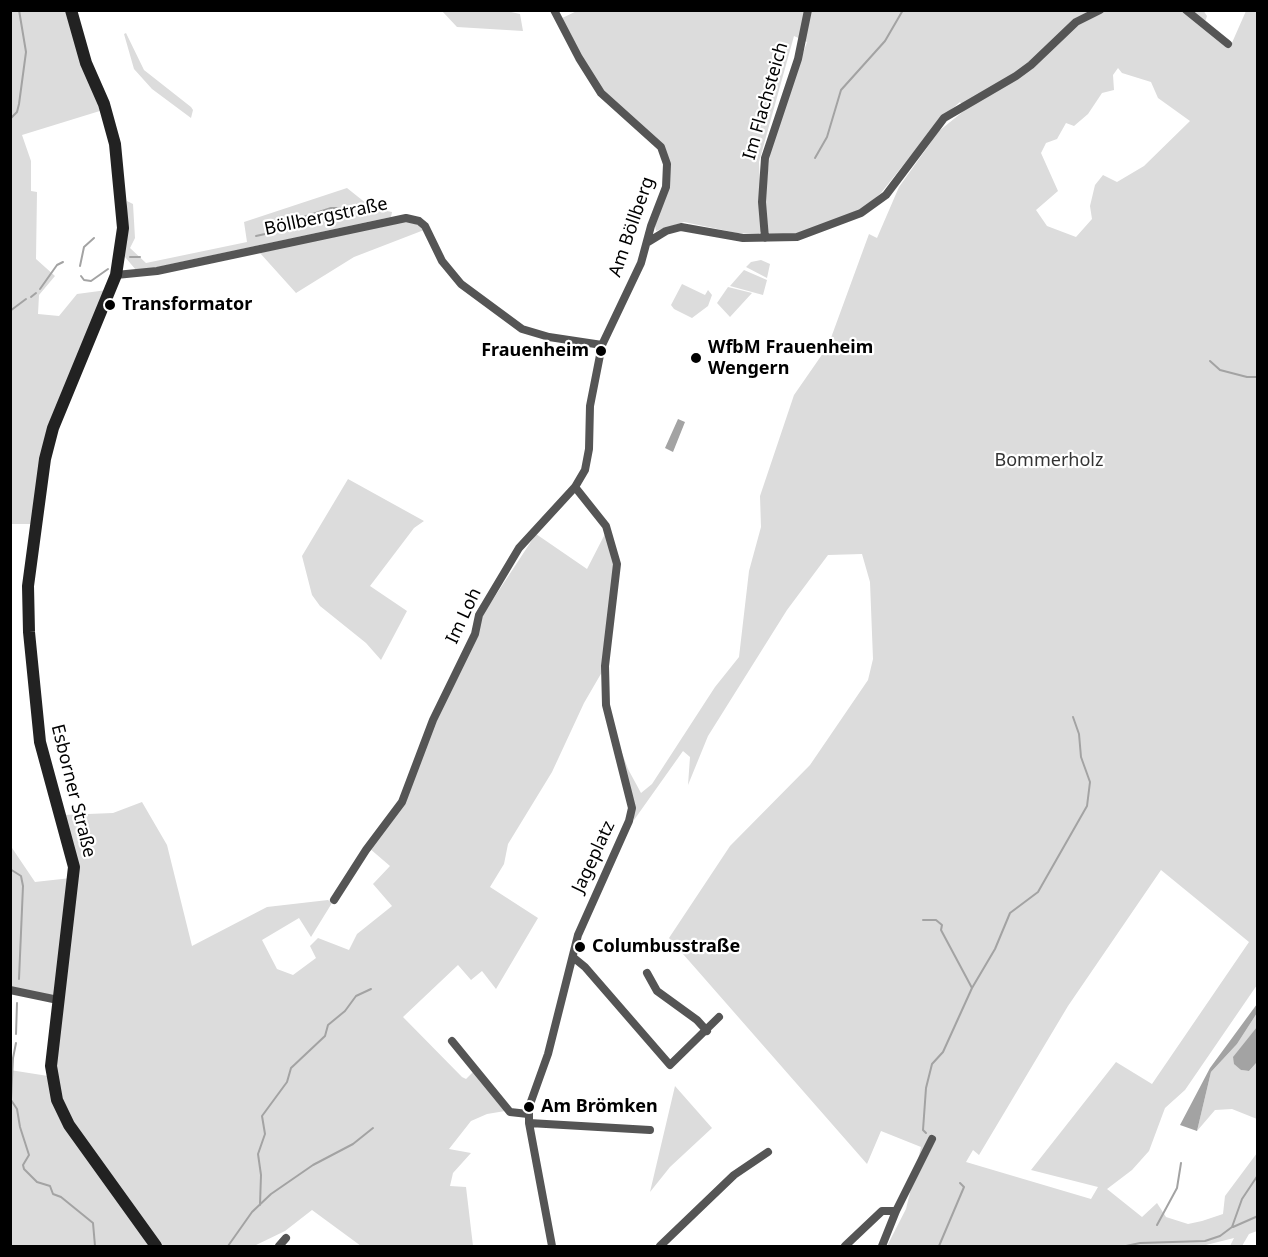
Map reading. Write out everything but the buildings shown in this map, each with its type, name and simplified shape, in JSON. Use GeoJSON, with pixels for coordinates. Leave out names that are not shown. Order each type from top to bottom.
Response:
{"type":"FeatureCollection","features":[{"type":"Feature","properties":{"kind":"main road","name":"Esborner Straße"},"geometry":{"type":"LineString","coordinates":[[71,10],[86,63],[104,104],[116,144],[123,228],[116,275],[53,428],[45,459],[28,586],[29,632],[40,742],[74,867],[51,1066],[60,1106],[76,1135],[156,1246]]}},
{"type":"Feature","properties":{"kind":"street","name":"Am Böllberg"},"geometry":{"type":"LineString","coordinates":[[554,10],[579,58],[601,93],[655,139],[664,154],[668,175],[641,263],[602,345]]}},
{"type":"Feature","properties":{"kind":"street","name":"Im Flachsteich"},"geometry":{"type":"LineString","coordinates":[[765,238],[762,202],[765,158],[798,59],[808,10]]}},
{"type":"Feature","properties":{"kind":"street"},"geometry":{"type":"LineString","coordinates":[[648,242],[666,231],[681,226],[742,238],[797,237],[873,206],[886,195],[944,118],[1016,76],[1031,65],[1076,22],[1100,10]]}},
{"type":"Feature","properties":{"kind":"street"},"geometry":{"type":"LineString","coordinates":[[1186,10],[1228,44]]}},
{"type":"Feature","properties":{"kind":"street","name":"Böllbergstraße"},"geometry":{"type":"LineString","coordinates":[[116,275],[167,269],[406,218],[419,221],[425,226],[442,261],[461,284],[522,329],[549,337],[602,345]]}},
{"type":"Feature","properties":{"kind":"street","name":"Im Loh"},"geometry":{"type":"LineString","coordinates":[[334,900],[366,850],[402,802],[433,720],[475,634],[479,615],[519,548],[575,487],[585,470],[589,449],[590,406],[602,345]]}},
{"type":"Feature","properties":{"kind":"street","name":"Jageplatz"},"geometry":{"type":"LineString","coordinates":[[552,1246],[528,1114],[537,1079],[548,1054],[578,935],[589,906],[629,821],[632,808],[606,705],[605,666],[617,564],[608,530],[575,487]]}},
{"type":"Feature","properties":{"kind":"street"},"geometry":{"type":"LineString","coordinates":[[574,958],[585,967],[670,1065],[719,1017]]}},
{"type":"Feature","properties":{"kind":"street"},"geometry":{"type":"LineString","coordinates":[[647,973],[657,991],[697,1020],[706,1031]]}},
{"type":"Feature","properties":{"kind":"street"},"geometry":{"type":"LineString","coordinates":[[10,990],[58,1000]]}},
{"type":"Feature","properties":{"kind":"street"},"geometry":{"type":"LineString","coordinates":[[452,1041],[510,1112],[528,1114]]}},
{"type":"Feature","properties":{"kind":"street"},"geometry":{"type":"LineString","coordinates":[[529,1124],[650,1130]]}},
{"type":"Feature","properties":{"kind":"street"},"geometry":{"type":"LineString","coordinates":[[882,1246],[896,1211],[933,1139]]}},
{"type":"Feature","properties":{"kind":"street"},"geometry":{"type":"LineString","coordinates":[[660,1246],[734,1175],[768,1152]]}},
{"type":"Feature","properties":{"kind":"street"},"geometry":{"type":"LineString","coordinates":[[845,1246],[882,1211],[896,1211]]}},
{"type":"Feature","properties":{"kind":"street"},"geometry":{"type":"LineString","coordinates":[[279,1246],[286,1238]]}},
{"type":"Feature","properties":{"kind":"green space"},"geometry":{"type":"Polygon","coordinates":[[[502,10],[520,14],[523,31],[457,27],[442,11],[502,10]]]}},
{"type":"Feature","properties":{"kind":"green space","name":"Bommerholz"},"geometry":{"type":"Polygon","coordinates":[[[579,10],[1203,10],[1207,16],[1205,22],[1231,45],[1246,11],[1257,11],[1257,985],[1185,1090],[1165,1108],[1149,1151],[1132,1170],[1107,1189],[1142,1217],[1157,1203],[1166,1217],[1188,1224],[1202,1221],[1223,1214],[1225,1196],[1257,1153],[1257,1231],[1249,1234],[1242,1246],[1230,1246],[1234,1238],[1202,1246],[887,1246],[906,1209],[921,1147],[881,1131],[867,1164],[669,938],[730,846],[810,765],[868,680],[873,659],[870,582],[862,554],[828,555],[787,610],[708,736],[688,785],[690,757],[683,751],[634,820],[633,801],[616,737],[628,769],[641,793],[652,784],[715,687],[739,657],[749,571],[761,527],[760,496],[794,395],[828,346],[869,234],[877,238],[899,187],[939,131],[965,110],[960,102],[939,120],[881,193],[859,212],[796,235],[767,236],[765,198],[771,143],[807,42],[794,36],[759,162],[762,230],[759,234],[737,233],[684,222],[656,231],[655,226],[668,190],[662,147],[602,92],[560,19],[579,10]],[[1118,68],[1113,75],[1114,90],[1102,93],[1088,114],[1074,126],[1066,123],[1057,139],[1046,143],[1041,153],[1058,191],[1036,210],[1047,226],[1076,237],[1092,219],[1090,206],[1095,185],[1103,175],[1117,182],[1144,166],[1190,121],[1158,98],[1151,82],[1122,73],[1118,68]],[[1161,870],[1068,1006],[979,1155],[973,1150],[966,1162],[1091,1199],[1098,1187],[1031,1170],[1116,1062],[1152,1084],[1249,942],[1161,870]]]}},
{"type":"Feature","properties":{"kind":"green space"},"geometry":{"type":"Polygon","coordinates":[[[10,11],[68,11],[103,110],[22,135],[31,161],[31,191],[37,192],[36,259],[55,276],[39,295],[38,314],[59,316],[77,294],[107,290],[84,338],[32,524],[10,524],[10,11]]]}},
{"type":"Feature","properties":{"kind":"green space"},"geometry":{"type":"Polygon","coordinates":[[[126,33],[144,70],[191,107],[193,110],[191,118],[152,89],[134,69],[124,34],[126,33]]]}},
{"type":"Feature","properties":{"kind":"green space"},"geometry":{"type":"Polygon","coordinates":[[[347,188],[372,208],[392,212],[391,217],[148,269],[136,270],[125,257],[127,201],[133,204],[135,238],[130,248],[146,263],[247,242],[244,222],[347,188]]]}},
{"type":"Feature","properties":{"kind":"green space"},"geometry":{"type":"Polygon","coordinates":[[[401,220],[418,225],[424,230],[354,257],[296,293],[260,253],[401,220]]]}},
{"type":"Feature","properties":{"kind":"green space"},"geometry":{"type":"Polygon","coordinates":[[[761,260],[770,264],[767,278],[746,267],[751,262],[761,260]]]}},
{"type":"Feature","properties":{"kind":"green space"},"geometry":{"type":"Polygon","coordinates":[[[744,270],[767,280],[763,295],[730,286],[744,270]]]}},
{"type":"Feature","properties":{"kind":"green space"},"geometry":{"type":"Polygon","coordinates":[[[682,284],[705,295],[708,290],[712,295],[708,306],[692,318],[674,309],[671,305],[682,284]]]}},
{"type":"Feature","properties":{"kind":"green space"},"geometry":{"type":"Polygon","coordinates":[[[728,287],[752,293],[730,317],[717,303],[728,287]]]}},
{"type":"Feature","properties":{"kind":"green space"},"geometry":{"type":"Polygon","coordinates":[[[348,479],[424,521],[414,528],[370,586],[407,611],[381,660],[366,643],[320,606],[312,595],[302,556],[348,479]]]}},
{"type":"Feature","properties":{"kind":"green space"},"geometry":{"type":"Polygon","coordinates":[[[606,532],[614,563],[602,672],[584,703],[552,772],[508,844],[504,864],[490,887],[538,918],[496,989],[482,971],[471,980],[458,965],[403,1017],[462,1077],[466,1079],[473,1072],[505,1111],[487,1114],[471,1121],[449,1149],[471,1153],[453,1173],[450,1186],[466,1187],[473,1246],[361,1246],[312,1210],[285,1231],[254,1246],[161,1246],[68,1115],[55,1077],[77,877],[63,815],[113,813],[142,802],[167,845],[192,946],[267,907],[328,900],[332,903],[311,937],[299,918],[262,940],[277,969],[293,975],[316,958],[310,946],[318,938],[349,950],[357,934],[392,906],[373,884],[390,866],[369,848],[389,825],[484,613],[536,534],[587,569],[606,532]]]}},
{"type":"Feature","properties":{"kind":"green space"},"geometry":{"type":"Polygon","coordinates":[[[10,845],[35,882],[71,878],[56,999],[18,991],[11,986],[10,845]]]}},
{"type":"Feature","properties":{"kind":"green space"},"geometry":{"type":"Polygon","coordinates":[[[1257,1013],[1257,1028],[1233,1058],[1241,1070],[1249,1071],[1257,1062],[1257,1119],[1232,1109],[1215,1110],[1197,1131],[1211,1072],[1237,1044],[1257,1013]]]}},
{"type":"Feature","properties":{"kind":"green space"},"geometry":{"type":"Polygon","coordinates":[[[10,1070],[48,1076],[57,1109],[153,1246],[11,1246],[10,1070]]]}},
{"type":"Feature","properties":{"kind":"green space"},"geometry":{"type":"Polygon","coordinates":[[[675,1086],[712,1128],[670,1167],[650,1192],[675,1086]]]}},
{"type":"Feature","properties":{"kind":"shaded area"},"geometry":{"type":"Polygon","coordinates":[[[678,419],[685,422],[673,452],[665,448],[678,419]]]}},
{"type":"Feature","properties":{"kind":"shaded area"},"geometry":{"type":"Polygon","coordinates":[[[1257,1004],[1257,1013],[1237,1044],[1211,1072],[1197,1131],[1180,1125],[1210,1068],[1257,1004]]]}},
{"type":"Feature","properties":{"kind":"shaded area"},"geometry":{"type":"Polygon","coordinates":[[[1257,1027],[1257,1062],[1249,1071],[1241,1070],[1234,1064],[1233,1057],[1257,1027]]]}},
{"type":"Feature","properties":{"kind":"waterway"},"geometry":{"type":"LineString","coordinates":[[10,119],[17,112],[19,104],[26,52],[19,10]]}},
{"type":"Feature","properties":{"kind":"waterway"},"geometry":{"type":"LineString","coordinates":[[815,158],[827,137],[841,90],[885,41],[903,10]]}},
{"type":"Feature","properties":{"kind":"waterway"},"geometry":{"type":"LineString","coordinates":[[256,236],[265,234],[276,226],[331,208],[346,208]]}},
{"type":"Feature","properties":{"kind":"waterway"},"geometry":{"type":"LineString","coordinates":[[80,266],[84,247],[94,238]]}},
{"type":"Feature","properties":{"kind":"waterway"},"geometry":{"type":"LineString","coordinates":[[130,257],[140,257]]}},
{"type":"Feature","properties":{"kind":"waterway"},"geometry":{"type":"LineString","coordinates":[[40,289],[57,265],[63,262]]}},
{"type":"Feature","properties":{"kind":"waterway"},"geometry":{"type":"LineString","coordinates":[[81,276],[84,280],[91,281],[108,269]]}},
{"type":"Feature","properties":{"kind":"waterway"},"geometry":{"type":"LineString","coordinates":[[31,297],[36,293]]}},
{"type":"Feature","properties":{"kind":"waterway"},"geometry":{"type":"LineString","coordinates":[[10,311],[26,299]]}},
{"type":"Feature","properties":{"kind":"waterway"},"geometry":{"type":"LineString","coordinates":[[1210,361],[1220,370],[1247,377],[1258,377]]}},
{"type":"Feature","properties":{"kind":"waterway"},"geometry":{"type":"LineString","coordinates":[[926,1133],[923,1130],[926,1088],[932,1064],[943,1052],[972,988],[995,949],[1010,913],[1038,892],[1087,806],[1090,782],[1081,757],[1079,734],[1073,717]]}},
{"type":"Feature","properties":{"kind":"waterway"},"geometry":{"type":"LineString","coordinates":[[10,869],[21,876],[23,886],[19,979]]}},
{"type":"Feature","properties":{"kind":"waterway"},"geometry":{"type":"LineString","coordinates":[[923,920],[936,920],[942,925],[941,930],[972,988]]}},
{"type":"Feature","properties":{"kind":"waterway"},"geometry":{"type":"LineString","coordinates":[[260,1205],[261,1175],[258,1154],[265,1134],[262,1116],[287,1082],[291,1068],[325,1036],[328,1025],[345,1011],[356,996],[371,989]]}},
{"type":"Feature","properties":{"kind":"waterway"},"geometry":{"type":"LineString","coordinates":[[16,1034],[17,1003]]}},
{"type":"Feature","properties":{"kind":"waterway"},"geometry":{"type":"LineString","coordinates":[[16,1043],[11,1100],[17,1109],[29,1155],[23,1165],[24,1169],[37,1182],[50,1186],[53,1194],[61,1197],[93,1223],[95,1246]]}},
{"type":"Feature","properties":{"kind":"waterway"},"geometry":{"type":"LineString","coordinates":[[228,1246],[252,1212],[271,1194],[313,1165],[353,1144],[373,1128]]}},
{"type":"Feature","properties":{"kind":"waterway"},"geometry":{"type":"LineString","coordinates":[[1157,1225],[1177,1188],[1181,1163]]}},
{"type":"Feature","properties":{"kind":"waterway"},"geometry":{"type":"LineString","coordinates":[[1126,1246],[1140,1243],[1205,1241],[1220,1236],[1232,1227],[1242,1199],[1258,1175]]}},
{"type":"Feature","properties":{"kind":"waterway"},"geometry":{"type":"LineString","coordinates":[[939,1246],[964,1187],[960,1183]]}},
{"type":"Feature","properties":{"kind":"waterway"},"geometry":{"type":"LineString","coordinates":[[1233,1227],[1258,1216]]}},
{"type":"Feature","properties":{"kind":"place","name":"Transformator"},"geometry":{"type":"Point","coordinates":[110,305]}},
{"type":"Feature","properties":{"kind":"place","name":"Frauenheim"},"geometry":{"type":"Point","coordinates":[601,351]}},
{"type":"Feature","properties":{"kind":"place","name":"WfbM Frauenheim Wengern"},"geometry":{"type":"Point","coordinates":[696,358]}},
{"type":"Feature","properties":{"kind":"place","name":"Columbusstraße"},"geometry":{"type":"Point","coordinates":[580,947]}},
{"type":"Feature","properties":{"kind":"place","name":"Am Brömken"},"geometry":{"type":"Point","coordinates":[529,1107]}}]}
